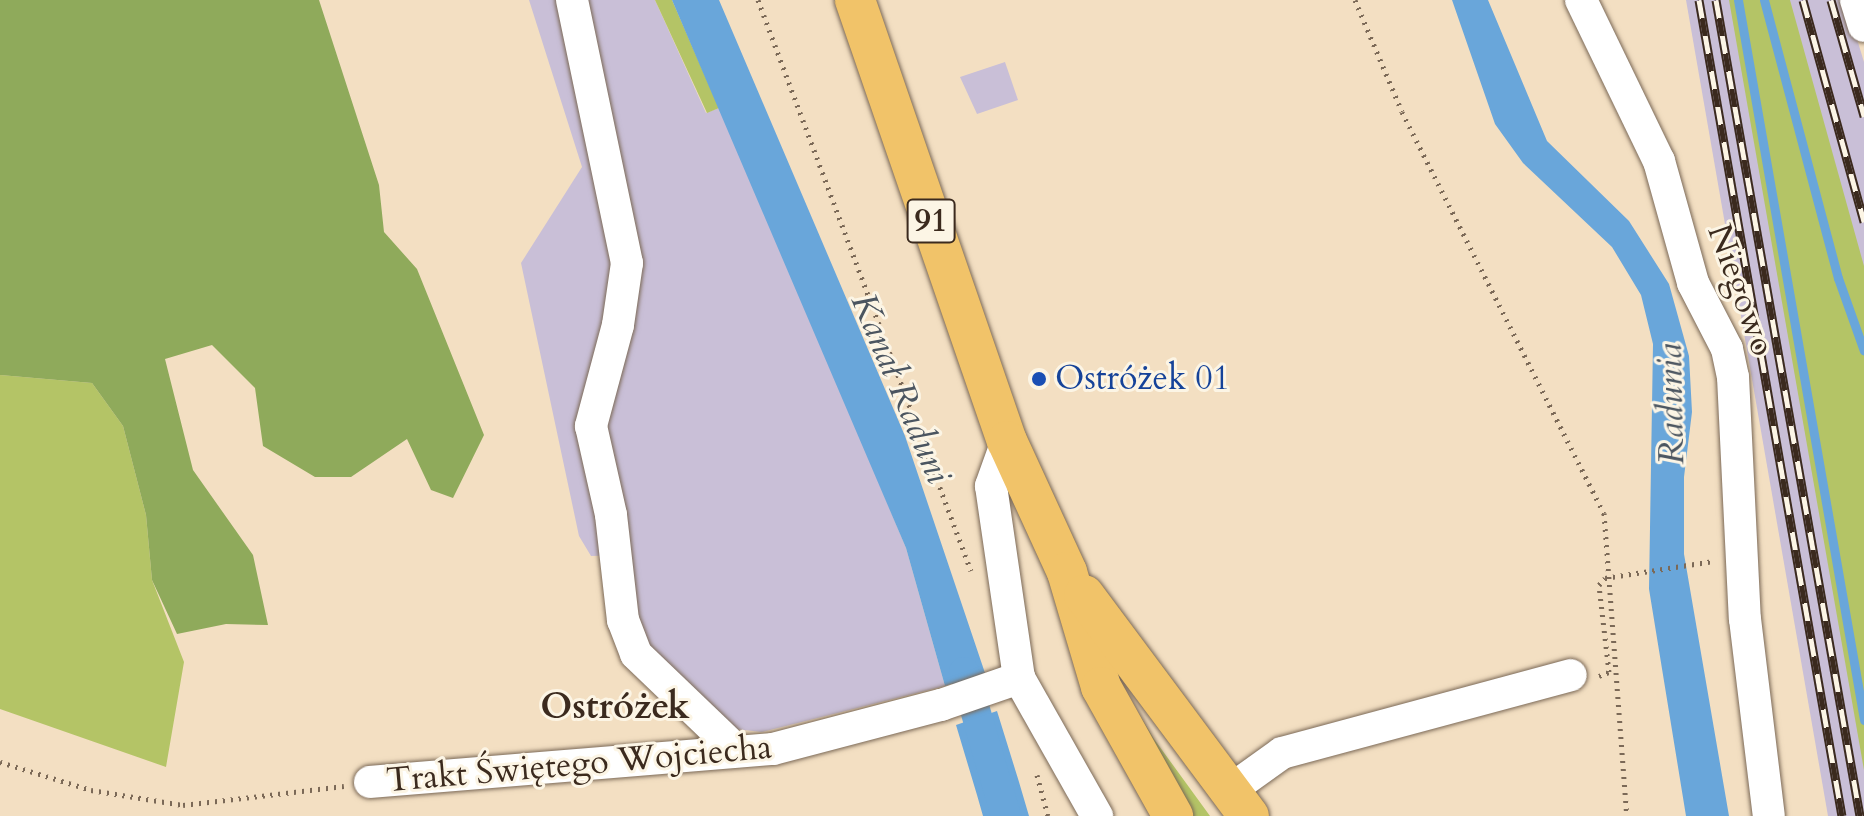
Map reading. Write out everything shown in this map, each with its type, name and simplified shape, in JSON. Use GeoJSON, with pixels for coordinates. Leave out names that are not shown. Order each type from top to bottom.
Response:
{"type":"FeatureCollection","features":[{"type":"Feature","properties":{"kind":"main road","name":"91"},"geometry":{"type":"LineString","coordinates":[[855,0],[1007,441],[1067,572],[1101,687],[1160,807]]}},
{"type":"Feature","properties":{"kind":"main road","name":"91"},"geometry":{"type":"LineString","coordinates":[[1067,572],[1239,804]]}},
{"type":"Feature","properties":{"kind":"street"},"geometry":{"type":"LineString","coordinates":[[572,0],[627,263],[618,325],[591,426],[611,515],[623,620],[636,654],[737,751]]}},
{"type":"Feature","properties":{"kind":"street","name":"Niegowo"},"geometry":{"type":"LineString","coordinates":[[1581,0],[1659,161],[1693,283],[1727,349],[1733,377],[1745,619],[1769,816]]}},
{"type":"Feature","properties":{"kind":"street"},"geometry":{"type":"LineString","coordinates":[[1856,0],[1864,26]]}},
{"type":"Feature","properties":{"kind":"street"},"geometry":{"type":"LineString","coordinates":[[1007,441],[991,486],[1008,682],[1097,816]]}},
{"type":"Feature","properties":{"kind":"street"},"geometry":{"type":"LineString","coordinates":[[1239,804],[1282,753],[1571,675]]}},
{"type":"Feature","properties":{"kind":"street","name":"Trakt Świętego Wojciecha"},"geometry":{"type":"LineString","coordinates":[[370,782],[773,749],[941,705],[1008,682]]}},
{"type":"Feature","properties":{"kind":"path"},"geometry":{"type":"LineString","coordinates":[[758,0],[947,504]]}},
{"type":"Feature","properties":{"kind":"path"},"geometry":{"type":"LineString","coordinates":[[1355,0],[1415,139],[1604,513],[1627,816]]}},
{"type":"Feature","properties":{"kind":"path"},"geometry":{"type":"LineString","coordinates":[[1571,675],[1585,679],[1609,672],[1599,585],[1609,577],[1717,561]]}},
{"type":"Feature","properties":{"kind":"path"},"geometry":{"type":"LineString","coordinates":[[0,762],[91,790],[183,805],[370,782]]}},
{"type":"Feature","properties":{"kind":"shaded area"},"geometry":{"type":"Polygon","coordinates":[[[529,0],[655,0],[706,113],[719,108],[851,416],[906,548],[945,686],[762,732],[735,729],[643,644],[626,555],[591,556],[579,536],[521,263],[582,167],[529,0]]]}},
{"type":"Feature","properties":{"kind":"shaded area"},"geometry":{"type":"Polygon","coordinates":[[[1686,0],[1845,0],[1864,62],[1864,816],[1828,816],[1686,0]]]}},
{"type":"Feature","properties":{"kind":"shaded area"},"geometry":{"type":"Polygon","coordinates":[[[1005,62],[1018,100],[977,114],[960,77],[1005,62]]]}},
{"type":"Feature","properties":{"kind":"green space"},"geometry":{"type":"Polygon","coordinates":[[[0,0],[319,0],[379,185],[384,232],[417,269],[484,435],[453,498],[431,490],[407,439],[351,477],[315,477],[263,446],[255,388],[212,345],[165,359],[193,470],[253,555],[268,625],[226,624],[177,634],[152,580],[146,515],[123,426],[92,383],[0,375],[0,0]]]}},
{"type":"Feature","properties":{"kind":"green space"},"geometry":{"type":"Polygon","coordinates":[[[655,0],[672,0],[719,108],[707,113],[655,0]]]}},
{"type":"Feature","properties":{"kind":"green space"},"geometry":{"type":"Polygon","coordinates":[[[1729,0],[1790,0],[1864,266],[1864,770],[1729,0]]]}},
{"type":"Feature","properties":{"kind":"green space"},"geometry":{"type":"Polygon","coordinates":[[[0,375],[92,383],[123,426],[146,515],[152,580],[184,662],[166,767],[0,709],[0,375]]]}},
{"type":"Feature","properties":{"kind":"green space"},"geometry":{"type":"Polygon","coordinates":[[[1098,646],[1154,739],[1210,816],[1190,816],[1098,646]]]}},
{"type":"Feature","properties":{"kind":"water"},"geometry":{"type":"Polygon","coordinates":[[[672,0],[719,0],[905,436],[985,673],[945,686],[906,548],[672,0]]]}},
{"type":"Feature","properties":{"kind":"water","name":"Radunia"},"geometry":{"type":"Polygon","coordinates":[[[1452,0],[1488,0],[1547,141],[1629,221],[1669,284],[1689,356],[1692,412],[1684,477],[1684,554],[1729,816],[1686,816],[1649,589],[1653,344],[1641,295],[1612,247],[1523,163],[1495,124],[1452,0]]]}},
{"type":"Feature","properties":{"kind":"water"},"geometry":{"type":"Polygon","coordinates":[[[997,711],[1029,816],[983,816],[956,725],[997,711]]]}},
{"type":"Feature","properties":{"kind":"waterway"},"geometry":{"type":"LineString","coordinates":[[1738,0],[1864,720]]}},
{"type":"Feature","properties":{"kind":"waterway"},"geometry":{"type":"LineString","coordinates":[[1764,0],[1838,278],[1864,351]]}},
{"type":"Feature","properties":{"kind":"waterway","name":"Kanał Raduni"},"geometry":{"type":"LineString","coordinates":[[964,672],[1006,816]]}},
{"type":"Feature","properties":{"kind":"railway"},"geometry":{"type":"LineString","coordinates":[[1699,0],[1842,816]]}},
{"type":"Feature","properties":{"kind":"railway"},"geometry":{"type":"LineString","coordinates":[[1716,0],[1860,816]]}},
{"type":"Feature","properties":{"kind":"railway"},"geometry":{"type":"LineString","coordinates":[[1803,0],[1864,222]]}},
{"type":"Feature","properties":{"kind":"railway"},"geometry":{"type":"LineString","coordinates":[[1831,0],[1864,116]]}},
{"type":"Feature","properties":{"kind":"place","name":"Ostróżek 01"},"geometry":{"type":"Point","coordinates":[1039,379]}},
{"type":"Feature","properties":{"kind":"district","name":"Ostróżek"},"geometry":{"type":"Point","coordinates":[615,707]}}]}
